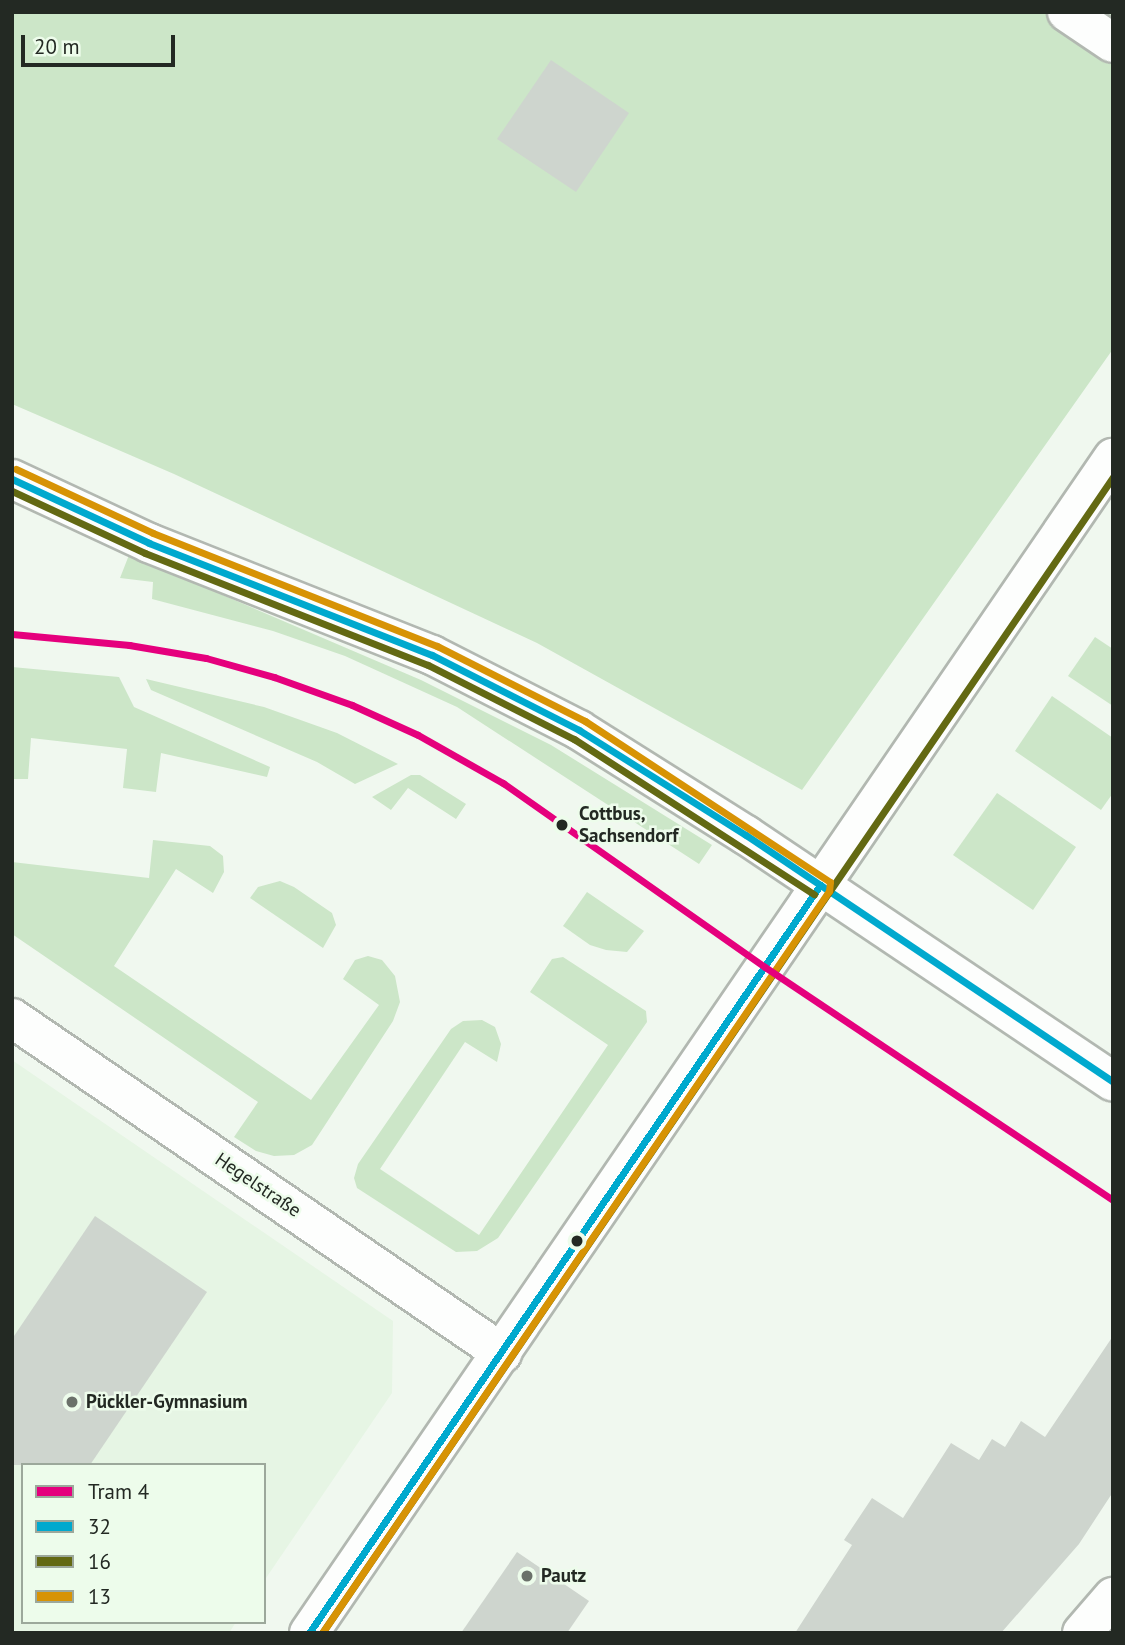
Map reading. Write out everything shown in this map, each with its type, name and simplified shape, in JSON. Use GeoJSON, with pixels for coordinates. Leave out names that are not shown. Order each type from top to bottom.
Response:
{"type":"FeatureCollection","features":[{"type":"Feature","properties":{"kind":"street"},"geometry":{"type":"LineString","coordinates":[[1067,12],[1113,43]]}},
{"type":"Feature","properties":{"kind":"street"},"geometry":{"type":"LineString","coordinates":[[309,1633],[1113,458]]}},
{"type":"Feature","properties":{"kind":"street"},"geometry":{"type":"LineString","coordinates":[[12,479],[149,543],[444,661],[579,730],[820,885],[1113,1082]]}},
{"type":"Feature","properties":{"kind":"street","name":"Hegelstraße"},"geometry":{"type":"LineString","coordinates":[[12,1018],[502,1353]]}},
{"type":"Feature","properties":{"kind":"street"},"geometry":{"type":"LineString","coordinates":[[1082,1633],[1113,1597]]}},
{"type":"Feature","properties":{"kind":"shaded area"},"geometry":{"type":"Polygon","coordinates":[[[12,1060],[393,1321],[392,1393],[266,1578],[266,1463],[21,1463],[21,1624],[235,1624],[229,1633],[12,1633],[12,1060]]]}},
{"type":"Feature","properties":{"kind":"green space"},"geometry":{"type":"Polygon","coordinates":[[[12,12],[1113,12],[1113,349],[802,790],[537,643],[174,474],[12,404],[12,12]]]}},
{"type":"Feature","properties":{"kind":"green space"},"geometry":{"type":"Polygon","coordinates":[[[129,555],[421,680],[551,745],[712,845],[699,864],[457,707],[345,656],[273,631],[152,599],[153,582],[120,578],[129,555]]]}},
{"type":"Feature","properties":{"kind":"green space"},"geometry":{"type":"Polygon","coordinates":[[[1095,637],[1113,649],[1113,706],[1068,676],[1095,637]]]}},
{"type":"Feature","properties":{"kind":"green space"},"geometry":{"type":"Polygon","coordinates":[[[12,667],[119,677],[134,707],[270,767],[267,777],[161,753],[156,792],[123,788],[127,749],[31,738],[28,779],[12,779],[12,667]]]}},
{"type":"Feature","properties":{"kind":"green space"},"geometry":{"type":"Polygon","coordinates":[[[146,679],[264,707],[337,733],[398,764],[355,784],[317,762],[151,690],[146,679]]]}},
{"type":"Feature","properties":{"kind":"green space"},"geometry":{"type":"Polygon","coordinates":[[[1052,696],[1113,738],[1113,793],[1101,810],[1015,751],[1052,696]]]}},
{"type":"Feature","properties":{"kind":"green space"},"geometry":{"type":"Polygon","coordinates":[[[411,775],[420,775],[466,804],[456,819],[408,788],[391,810],[372,797],[411,775]]]}},
{"type":"Feature","properties":{"kind":"green space"},"geometry":{"type":"Polygon","coordinates":[[[997,793],[1076,847],[1033,910],[953,855],[997,793]]]}},
{"type":"Feature","properties":{"kind":"green space"},"geometry":{"type":"Polygon","coordinates":[[[153,840],[210,846],[223,856],[224,872],[213,893],[176,869],[114,966],[311,1100],[379,1005],[343,979],[355,960],[368,956],[382,960],[395,976],[400,1002],[393,1021],[312,1145],[294,1155],[274,1156],[256,1151],[234,1137],[258,1102],[12,934],[12,862],[149,878],[153,840]]]}},
{"type":"Feature","properties":{"kind":"green space"},"geometry":{"type":"Polygon","coordinates":[[[280,881],[294,887],[332,913],[336,925],[323,948],[250,898],[258,887],[280,881]]]}},
{"type":"Feature","properties":{"kind":"green space"},"geometry":{"type":"Polygon","coordinates":[[[587,892],[644,931],[627,952],[590,945],[563,926],[587,892]]]}},
{"type":"Feature","properties":{"kind":"green space"},"geometry":{"type":"Polygon","coordinates":[[[563,957],[646,1011],[647,1022],[498,1238],[477,1251],[456,1252],[357,1188],[354,1178],[358,1164],[451,1029],[463,1021],[482,1020],[495,1027],[501,1044],[497,1062],[465,1042],[380,1169],[479,1235],[608,1045],[530,992],[552,959],[563,957]]]}},
{"type":"Feature","properties":{"kind":"building"},"geometry":{"type":"Polygon","coordinates":[[[551,60],[629,113],[576,192],[497,139],[551,60]]]}},
{"type":"Feature","properties":{"kind":"building","name":"Pückler-Gymnasium"},"geometry":{"type":"Polygon","coordinates":[[[95,1216],[207,1292],[91,1463],[12,1465],[12,1339],[95,1216]]]}},
{"type":"Feature","properties":{"kind":"building"},"geometry":{"type":"Polygon","coordinates":[[[1113,1336],[1113,1492],[1079,1544],[1001,1633],[795,1633],[852,1545],[844,1540],[872,1498],[903,1518],[951,1443],[979,1460],[992,1439],[1005,1447],[1021,1421],[1045,1437],[1113,1336]]]}},
{"type":"Feature","properties":{"kind":"building","name":"Pautz"},"geometry":{"type":"Polygon","coordinates":[[[517,1552],[589,1601],[567,1633],[461,1633],[517,1552]]]}},
{"type":"Feature","properties":{"kind":"tram line","name":"4"},"geometry":{"type":"LineString","coordinates":[[12,634],[129,645],[206,658],[274,677],[352,705],[418,735],[503,783],[765,967],[1113,1200]]}},
{"type":"Feature","properties":{"kind":"transit line","name":"13"},"geometry":{"type":"LineString","coordinates":[[16,469],[153,533],[437,646],[585,721],[830,882],[829,891],[322,1633]]}},
{"type":"Feature","properties":{"kind":"transit line","name":"16"},"geometry":{"type":"LineString","coordinates":[[322,1633],[1113,477]]}},
{"type":"Feature","properties":{"kind":"transit line","name":"32"},"geometry":{"type":"LineString","coordinates":[[12,479],[149,543],[432,655],[579,730],[746,835],[1113,1082]]}},
{"type":"Feature","properties":{"kind":"transit line","name":"16"},"geometry":{"type":"LineString","coordinates":[[12,491],[145,553],[428,665],[574,739],[814,894]]}},
{"type":"Feature","properties":{"kind":"transit line","name":"32"},"geometry":{"type":"LineString","coordinates":[[309,1633],[820,885]]}},
{"type":"Feature","properties":{"kind":"place","name":"Cottbus, Sachsendorf"},"geometry":{"type":"Point","coordinates":[562,825]}},
{"type":"Feature","properties":{"kind":"place","name":"Pückler-Gymnasium"},"geometry":{"type":"Point","coordinates":[72,1402]}},
{"type":"Feature","properties":{"kind":"place","name":"Pautz"},"geometry":{"type":"Point","coordinates":[527,1576]}}]}
